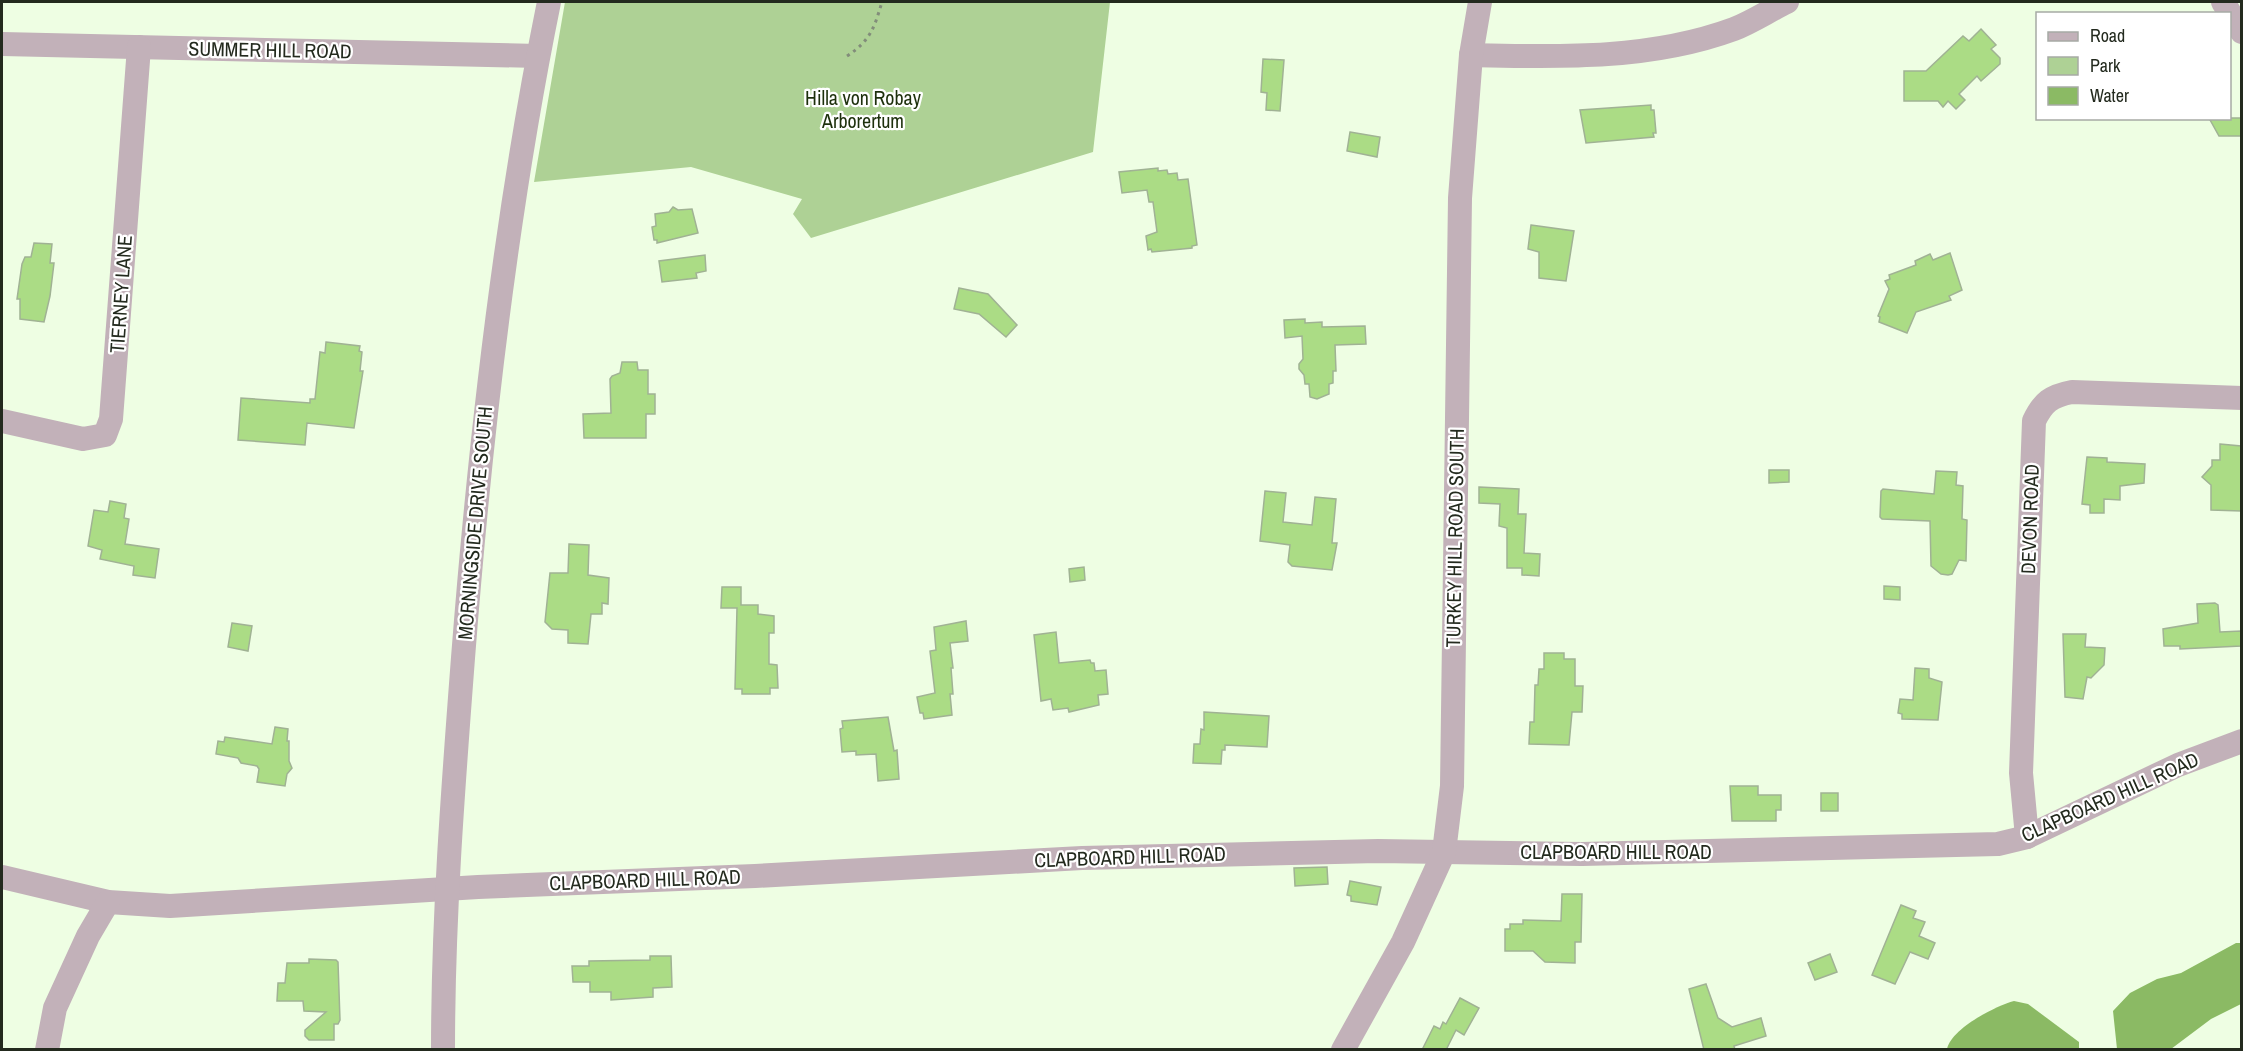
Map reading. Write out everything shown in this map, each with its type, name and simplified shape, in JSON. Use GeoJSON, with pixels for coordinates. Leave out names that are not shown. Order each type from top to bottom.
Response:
{"type":"FeatureCollection","features":[{"type":"Feature","properties":{"kind":"street","name":"MORNINGSIDE DRIVE SOUTH"},"geometry":{"type":"LineString","coordinates":[[443,1050],[446,890],[481,446],[512,207],[549,2]]}},
{"type":"Feature","properties":{"kind":"street","name":"TURKEY HILL ROAD SOUTH"},"geometry":{"type":"LineString","coordinates":[[1343,1050],[1403,942],[1444,852],[1448,838],[1452,786],[1459,237],[1471,55],[1480,2]]}},
{"type":"Feature","properties":{"kind":"street"},"geometry":{"type":"LineString","coordinates":[[1471,55],[1588,57],[1682,43],[1735,28],[1787,2]]}},
{"type":"Feature","properties":{"kind":"street"},"geometry":{"type":"LineString","coordinates":[[2231,15],[2241,32]]}},
{"type":"Feature","properties":{"kind":"street","name":"SUMMER HILL ROAD"},"geometry":{"type":"LineString","coordinates":[[2,44],[538,56]]}},
{"type":"Feature","properties":{"kind":"street","name":"TIERNEY LANE"},"geometry":{"type":"LineString","coordinates":[[2,421],[82,439],[105,435],[111,419],[139,47]]}},
{"type":"Feature","properties":{"kind":"street","name":"DEVON ROAD"},"geometry":{"type":"LineString","coordinates":[[2027,837],[2021,773],[2034,421],[2042,405],[2048,400],[2054,396],[2072,392],[2241,398]]}},
{"type":"Feature","properties":{"kind":"street","name":"CLAPBOARD HILL ROAD"},"geometry":{"type":"LineString","coordinates":[[2,877],[108,902],[170,906],[1082,858],[1444,852],[1582,854],[1910,848],[1998,844],[2027,837],[2178,765],[2241,741]]}},
{"type":"Feature","properties":{"kind":"street"},"geometry":{"type":"LineString","coordinates":[[47,1050],[55,1008],[88,936],[108,902]]}},
{"type":"Feature","properties":{"kind":"path"},"geometry":{"type":"LineString","coordinates":[[847,56],[864,44],[874,29],[882,2]]}},
{"type":"Feature","properties":{"kind":"green space","name":"Hilla von Robay Arborertum"},"geometry":{"type":"Polygon","coordinates":[[[565,2],[1110,2],[1093,152],[811,238],[793,214],[802,199],[691,167],[534,182],[565,2]]]}},
{"type":"Feature","properties":{"kind":"water"},"geometry":{"type":"Polygon","coordinates":[[[2236,943],[2241,943],[2241,1004],[2211,1019],[2171,1049],[2117,1049],[2113,1011],[2130,993],[2157,979],[2181,973],[2236,943]]]}},
{"type":"Feature","properties":{"kind":"water"},"geometry":{"type":"Polygon","coordinates":[[[2014,1001],[2028,1004],[2079,1042],[2079,1049],[1947,1049],[1950,1041],[1965,1026],[1986,1013],[2014,1001]]]}},
{"type":"Feature","properties":{"kind":"building"},"geometry":{"type":"Polygon","coordinates":[[[1981,29],[1996,45],[1991,49],[2000,58],[2000,64],[1981,81],[1977,76],[1959,94],[1965,100],[1956,109],[1948,101],[1943,107],[1938,101],[1904,101],[1904,71],[1926,71],[1963,36],[1969,41],[1981,29]]]}},
{"type":"Feature","properties":{"kind":"building"},"geometry":{"type":"Polygon","coordinates":[[[1263,59],[1284,60],[1280,111],[1266,110],[1267,93],[1261,92],[1263,59]]]}},
{"type":"Feature","properties":{"kind":"building"},"geometry":{"type":"Polygon","coordinates":[[[1651,105],[1651,110],[1654,110],[1656,133],[1653,133],[1654,137],[1586,143],[1580,110],[1651,105]]]}},
{"type":"Feature","properties":{"kind":"building"},"geometry":{"type":"Polygon","coordinates":[[[2241,118],[2241,136],[2219,136],[2210,120],[2241,118]]]}},
{"type":"Feature","properties":{"kind":"building"},"geometry":{"type":"Polygon","coordinates":[[[1350,132],[1380,137],[1377,157],[1347,151],[1350,132]]]}},
{"type":"Feature","properties":{"kind":"building"},"geometry":{"type":"Polygon","coordinates":[[[1158,168],[1158,171],[1167,170],[1168,174],[1177,173],[1178,180],[1188,179],[1197,245],[1192,248],[1152,252],[1151,249],[1148,250],[1146,236],[1157,232],[1153,202],[1149,202],[1147,190],[1122,193],[1119,172],[1158,168]]]}},
{"type":"Feature","properties":{"kind":"building"},"geometry":{"type":"Polygon","coordinates":[[[673,207],[678,210],[692,209],[698,233],[657,243],[657,240],[654,240],[652,227],[656,226],[655,214],[669,212],[673,207]]]}},
{"type":"Feature","properties":{"kind":"building"},"geometry":{"type":"Polygon","coordinates":[[[1531,225],[1574,231],[1566,281],[1539,278],[1539,252],[1528,249],[1531,225]]]}},
{"type":"Feature","properties":{"kind":"building"},"geometry":{"type":"Polygon","coordinates":[[[34,243],[52,244],[50,263],[54,263],[44,322],[20,319],[20,299],[17,299],[22,264],[25,257],[31,257],[34,243]]]}},
{"type":"Feature","properties":{"kind":"building"},"geometry":{"type":"Polygon","coordinates":[[[1950,253],[1962,290],[1949,296],[1951,300],[1916,312],[1907,333],[1879,322],[1880,317],[1878,316],[1889,289],[1885,281],[1890,279],[1889,275],[1916,265],[1915,261],[1930,254],[1933,260],[1950,253]]]}},
{"type":"Feature","properties":{"kind":"building"},"geometry":{"type":"Polygon","coordinates":[[[705,255],[706,271],[696,273],[697,278],[662,282],[659,261],[705,255]]]}},
{"type":"Feature","properties":{"kind":"building"},"geometry":{"type":"Polygon","coordinates":[[[959,288],[988,294],[1017,325],[1006,337],[979,314],[954,309],[959,288]]]}},
{"type":"Feature","properties":{"kind":"building"},"geometry":{"type":"Polygon","coordinates":[[[1305,319],[1305,323],[1322,322],[1322,327],[1365,326],[1366,344],[1335,345],[1336,371],[1333,371],[1333,383],[1329,384],[1329,394],[1317,399],[1310,397],[1309,384],[1305,384],[1304,375],[1299,369],[1299,364],[1303,359],[1302,336],[1285,338],[1284,320],[1305,319]]]}},
{"type":"Feature","properties":{"kind":"building"},"geometry":{"type":"Polygon","coordinates":[[[326,342],[360,346],[359,351],[362,352],[360,371],[363,371],[354,428],[307,423],[305,445],[238,440],[241,398],[310,403],[310,399],[315,399],[320,352],[325,353],[326,342]]]}},
{"type":"Feature","properties":{"kind":"building"},"geometry":{"type":"Polygon","coordinates":[[[622,362],[637,362],[638,370],[648,370],[648,394],[655,394],[655,414],[646,414],[646,438],[584,438],[583,414],[611,413],[610,379],[620,373],[622,362]]]}},
{"type":"Feature","properties":{"kind":"building"},"geometry":{"type":"Polygon","coordinates":[[[2220,444],[2241,446],[2241,511],[2211,510],[2211,485],[2202,477],[2212,466],[2212,460],[2220,460],[2220,444]]]}},
{"type":"Feature","properties":{"kind":"building"},"geometry":{"type":"Polygon","coordinates":[[[2087,457],[2107,458],[2107,462],[2145,464],[2144,483],[2120,486],[2120,500],[2104,499],[2104,513],[2090,513],[2090,505],[2082,504],[2087,457]]]}},
{"type":"Feature","properties":{"kind":"building"},"geometry":{"type":"Polygon","coordinates":[[[1769,470],[1789,470],[1789,482],[1769,483],[1769,470]]]}},
{"type":"Feature","properties":{"kind":"building"},"geometry":{"type":"Polygon","coordinates":[[[1936,471],[1957,472],[1956,485],[1963,486],[1962,519],[1967,520],[1966,561],[1959,560],[1952,574],[1948,575],[1941,574],[1931,566],[1930,521],[1882,519],[1880,517],[1883,489],[1934,494],[1936,471]]]}},
{"type":"Feature","properties":{"kind":"building"},"geometry":{"type":"Polygon","coordinates":[[[1479,487],[1519,489],[1518,514],[1526,514],[1524,553],[1540,554],[1539,576],[1522,575],[1522,568],[1507,568],[1507,528],[1499,526],[1500,504],[1479,503],[1479,487]]]}},
{"type":"Feature","properties":{"kind":"building"},"geometry":{"type":"Polygon","coordinates":[[[1265,491],[1286,493],[1283,522],[1312,525],[1315,497],[1336,499],[1332,543],[1337,543],[1332,570],[1292,566],[1288,562],[1290,545],[1260,541],[1265,491]]]}},
{"type":"Feature","properties":{"kind":"building"},"geometry":{"type":"Polygon","coordinates":[[[110,501],[126,504],[124,518],[129,519],[125,544],[159,549],[155,578],[133,575],[134,566],[100,559],[102,550],[88,546],[94,510],[108,512],[110,501]]]}},
{"type":"Feature","properties":{"kind":"building"},"geometry":{"type":"Polygon","coordinates":[[[569,544],[589,545],[588,575],[609,578],[608,604],[602,603],[602,614],[591,614],[588,644],[568,643],[568,630],[552,629],[545,622],[550,573],[568,573],[569,544]]]}},
{"type":"Feature","properties":{"kind":"building"},"geometry":{"type":"Polygon","coordinates":[[[1084,567],[1085,580],[1070,582],[1069,569],[1084,567]]]}},
{"type":"Feature","properties":{"kind":"building"},"geometry":{"type":"Polygon","coordinates":[[[1884,586],[1900,587],[1900,600],[1884,599],[1884,586]]]}},
{"type":"Feature","properties":{"kind":"building"},"geometry":{"type":"Polygon","coordinates":[[[722,587],[741,587],[741,605],[758,605],[758,614],[774,616],[774,633],[769,633],[769,664],[777,665],[778,688],[770,688],[770,694],[742,694],[742,689],[735,689],[737,608],[721,608],[722,587]]]}},
{"type":"Feature","properties":{"kind":"building"},"geometry":{"type":"Polygon","coordinates":[[[2215,603],[2218,605],[2220,632],[2241,631],[2241,646],[2180,649],[2180,646],[2164,646],[2163,629],[2198,623],[2197,604],[2215,603]]]}},
{"type":"Feature","properties":{"kind":"building"},"geometry":{"type":"Polygon","coordinates":[[[966,621],[968,641],[950,643],[953,668],[951,668],[953,694],[950,694],[952,715],[924,719],[923,713],[920,713],[917,697],[935,693],[930,651],[936,650],[934,627],[966,621]]]}},
{"type":"Feature","properties":{"kind":"building"},"geometry":{"type":"Polygon","coordinates":[[[232,623],[252,626],[248,651],[228,647],[232,623]]]}},
{"type":"Feature","properties":{"kind":"building"},"geometry":{"type":"Polygon","coordinates":[[[1056,632],[1059,663],[1090,660],[1094,663],[1095,671],[1106,670],[1108,694],[1098,695],[1099,705],[1069,712],[1068,708],[1053,710],[1051,699],[1041,701],[1034,635],[1056,632]]]}},
{"type":"Feature","properties":{"kind":"building"},"geometry":{"type":"Polygon","coordinates":[[[2063,634],[2086,634],[2085,647],[2105,648],[2104,665],[2091,678],[2087,677],[2083,699],[2065,697],[2063,634]]]}},
{"type":"Feature","properties":{"kind":"building"},"geometry":{"type":"Polygon","coordinates":[[[1544,653],[1564,653],[1564,659],[1575,659],[1575,686],[1583,686],[1582,712],[1572,712],[1569,745],[1529,744],[1530,722],[1534,722],[1535,685],[1538,685],[1539,669],[1544,669],[1544,653]]]}},
{"type":"Feature","properties":{"kind":"building"},"geometry":{"type":"Polygon","coordinates":[[[1915,668],[1929,669],[1929,678],[1942,682],[1938,720],[1902,719],[1902,714],[1898,713],[1900,699],[1913,700],[1915,668]]]}},
{"type":"Feature","properties":{"kind":"building"},"geometry":{"type":"Polygon","coordinates":[[[1204,712],[1269,716],[1267,747],[1225,745],[1225,750],[1222,750],[1221,764],[1193,763],[1194,744],[1200,744],[1201,729],[1204,730],[1204,712]]]}},
{"type":"Feature","properties":{"kind":"building"},"geometry":{"type":"Polygon","coordinates":[[[888,717],[894,751],[897,750],[899,779],[878,781],[876,754],[856,755],[856,751],[842,752],[840,729],[843,728],[842,721],[888,717]]]}},
{"type":"Feature","properties":{"kind":"building"},"geometry":{"type":"Polygon","coordinates":[[[275,727],[288,729],[289,761],[292,768],[287,774],[285,786],[257,782],[259,769],[257,766],[241,763],[238,758],[216,754],[218,741],[224,742],[225,737],[272,744],[275,727]]]}},
{"type":"Feature","properties":{"kind":"building"},"geometry":{"type":"Polygon","coordinates":[[[1730,786],[1758,786],[1758,795],[1781,795],[1781,810],[1776,810],[1776,821],[1732,821],[1730,786]]]}},
{"type":"Feature","properties":{"kind":"building"},"geometry":{"type":"Polygon","coordinates":[[[1821,793],[1838,793],[1838,811],[1821,811],[1821,793]]]}},
{"type":"Feature","properties":{"kind":"building"},"geometry":{"type":"Polygon","coordinates":[[[1327,867],[1328,884],[1295,886],[1294,868],[1327,867]]]}},
{"type":"Feature","properties":{"kind":"building"},"geometry":{"type":"Polygon","coordinates":[[[1350,881],[1381,887],[1377,905],[1351,901],[1351,896],[1347,895],[1350,881]]]}},
{"type":"Feature","properties":{"kind":"building"},"geometry":{"type":"Polygon","coordinates":[[[1562,894],[1582,894],[1581,942],[1575,942],[1575,963],[1545,962],[1533,951],[1505,951],[1505,929],[1510,929],[1510,924],[1523,924],[1523,920],[1561,921],[1562,894]]]}},
{"type":"Feature","properties":{"kind":"building"},"geometry":{"type":"Polygon","coordinates":[[[1901,905],[1916,911],[1913,918],[1925,922],[1919,936],[1935,943],[1928,959],[1910,952],[1895,984],[1872,975],[1901,905]]]}},
{"type":"Feature","properties":{"kind":"building"},"geometry":{"type":"Polygon","coordinates":[[[1830,954],[1837,972],[1815,980],[1808,963],[1830,954]]]}},
{"type":"Feature","properties":{"kind":"building"},"geometry":{"type":"Polygon","coordinates":[[[650,956],[671,956],[672,987],[653,988],[653,997],[611,1000],[611,992],[590,992],[590,982],[573,982],[572,966],[589,966],[589,961],[650,960],[650,956]]]}},
{"type":"Feature","properties":{"kind":"building"},"geometry":{"type":"Polygon","coordinates":[[[309,959],[338,962],[340,1020],[338,1024],[334,1024],[334,1040],[309,1040],[305,1036],[305,1030],[326,1012],[304,1011],[303,1001],[277,1001],[278,983],[285,983],[287,963],[309,963],[309,959]]]}},
{"type":"Feature","properties":{"kind":"building"},"geometry":{"type":"Polygon","coordinates":[[[1706,984],[1718,1018],[1732,1027],[1761,1018],[1766,1036],[1734,1046],[1735,1050],[1704,1050],[1689,989],[1706,984]]]}},
{"type":"Feature","properties":{"kind":"building"},"geometry":{"type":"Polygon","coordinates":[[[1460,998],[1479,1008],[1464,1035],[1456,1030],[1446,1050],[1422,1050],[1434,1026],[1440,1029],[1443,1022],[1446,1024],[1460,998]]]}}]}
